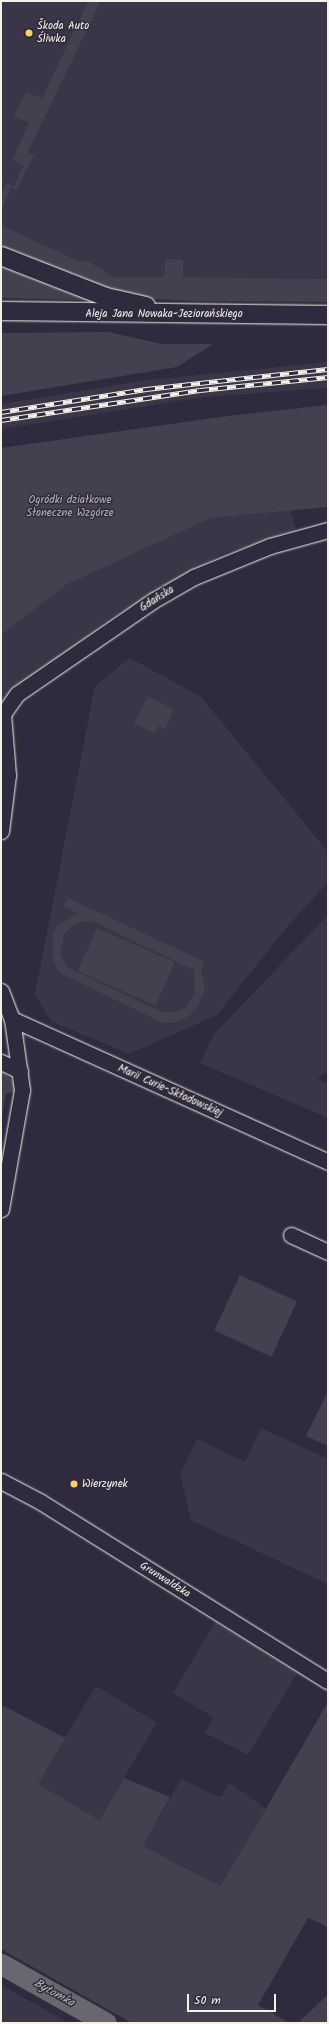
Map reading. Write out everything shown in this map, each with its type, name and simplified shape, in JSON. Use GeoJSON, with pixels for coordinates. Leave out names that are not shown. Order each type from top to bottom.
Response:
{"type":"FeatureCollection","features":[{"type":"Feature","properties":{"kind":"main road"},"geometry":{"type":"LineString","coordinates":[[1,256],[106,297],[202,314]]}},
{"type":"Feature","properties":{"kind":"main road","name":"Aleja Jana Nowaka-Jeziorańskiego"},"geometry":{"type":"LineString","coordinates":[[1,311],[328,314]]}},
{"type":"Feature","properties":{"kind":"main road","name":"Aleja Jana Nowaka-Jeziorańskiego"},"geometry":{"type":"LineString","coordinates":[[1,323],[328,326]]}},
{"type":"Feature","properties":{"kind":"street","name":"Gdańska"},"geometry":{"type":"LineString","coordinates":[[1,831],[8,775],[3,722],[6,707],[17,694],[154,600],[194,577],[270,546],[328,530]]}},
{"type":"Feature","properties":{"kind":"street"},"geometry":{"type":"LineString","coordinates":[[1,991],[12,1019],[22,1090],[1,1209]]}},
{"type":"Feature","properties":{"kind":"street","name":"Marii Curie-Skłodowskiej"},"geometry":{"type":"LineString","coordinates":[[12,1019],[328,1162]]}},
{"type":"Feature","properties":{"kind":"street"},"geometry":{"type":"LineString","coordinates":[[1,1062],[20,1070]]}},
{"type":"Feature","properties":{"kind":"street"},"geometry":{"type":"LineString","coordinates":[[291,1235],[328,1252]]}},
{"type":"Feature","properties":{"kind":"street","name":"Grunwaldzka"},"geometry":{"type":"LineString","coordinates":[[1,1481],[41,1502],[328,1681]]}},
{"type":"Feature","properties":{"kind":"shaded area"},"geometry":{"type":"Polygon","coordinates":[[[1,1],[88,1],[42,98],[15,116],[29,123],[12,160],[24,166],[14,186],[6,182],[1,194],[1,1]]]}},
{"type":"Feature","properties":{"kind":"shaded area"},"geometry":{"type":"Polygon","coordinates":[[[101,1],[328,1],[328,279],[183,277],[165,260],[165,277],[113,277],[90,262],[76,260],[1,225],[1,211],[11,188],[17,190],[34,155],[28,152],[101,1]]]}},
{"type":"Feature","properties":{"kind":"shaded area"},"geometry":{"type":"Polygon","coordinates":[[[328,362],[328,388],[204,397],[1,429],[1,404],[139,381],[328,362]]]}},
{"type":"Feature","properties":{"kind":"shaded area"},"geometry":{"type":"Polygon","coordinates":[[[290,510],[296,530],[220,555],[114,616],[1,700],[1,635],[66,585],[211,518],[290,510]]]}},
{"type":"Feature","properties":{"kind":"shaded area"},"geometry":{"type":"Polygon","coordinates":[[[130,658],[201,697],[328,852],[328,882],[288,926],[217,1015],[129,1054],[51,1021],[35,994],[95,686],[130,658]]]}},
{"type":"Feature","properties":{"kind":"shaded area"},"geometry":{"type":"Polygon","coordinates":[[[328,915],[328,1072],[317,1078],[328,1084],[328,1118],[200,1063],[214,1034],[328,915]]]}},
{"type":"Feature","properties":{"kind":"shaded area"},"geometry":{"type":"Polygon","coordinates":[[[261,1428],[328,1459],[328,1584],[191,1520],[180,1474],[197,1439],[245,1462],[261,1428]]]}},
{"type":"Feature","properties":{"kind":"shaded area"},"geometry":{"type":"Polygon","coordinates":[[[215,1622],[297,1673],[248,1755],[205,1733],[213,1717],[173,1693],[215,1622]]]}},
{"type":"Feature","properties":{"kind":"shaded area"},"geometry":{"type":"Polygon","coordinates":[[[96,1686],[157,1723],[98,1820],[37,1784],[96,1686]]]}},
{"type":"Feature","properties":{"kind":"shaded area"},"geometry":{"type":"Polygon","coordinates":[[[181,1779],[217,1796],[222,1796],[229,1782],[266,1809],[222,1886],[143,1846],[181,1779]]]}},
{"type":"Feature","properties":{"kind":"shaded area"},"geometry":{"type":"Polygon","coordinates":[[[1,1985],[69,2023],[1,2023],[1,1985]]]}},
{"type":"Feature","properties":{"kind":"green space"},"geometry":{"type":"Polygon","coordinates":[[[88,1],[101,1],[28,152],[34,155],[17,190],[11,188],[1,211],[1,194],[6,182],[14,186],[23,166],[12,160],[29,123],[14,116],[26,92],[42,98],[88,1]]]}},
{"type":"Feature","properties":{"kind":"green space"},"geometry":{"type":"Polygon","coordinates":[[[1,225],[76,260],[90,262],[113,277],[164,277],[165,259],[183,260],[183,277],[328,279],[328,302],[196,301],[133,298],[1,250],[1,225]]]}},
{"type":"Feature","properties":{"kind":"green space"},"geometry":{"type":"Polygon","coordinates":[[[1,262],[91,300],[1,298],[1,262]]]}},
{"type":"Feature","properties":{"kind":"green space"},"geometry":{"type":"Polygon","coordinates":[[[108,332],[162,344],[213,344],[177,367],[1,396],[1,333],[108,332]]]}},
{"type":"Feature","properties":{"kind":"green space","name":"Ogródki działkowe Słoneczne Wzgórze"},"geometry":{"type":"Polygon","coordinates":[[[328,405],[328,507],[211,518],[66,585],[1,635],[1,448],[227,416],[328,405]]]}},
{"type":"Feature","properties":{"kind":"green space"},"geometry":{"type":"Polygon","coordinates":[[[147,697],[174,709],[165,729],[158,726],[155,733],[134,724],[147,697]]]}},
{"type":"Feature","properties":{"kind":"green space"},"geometry":{"type":"Polygon","coordinates":[[[68,898],[205,962],[201,968],[205,990],[197,1008],[188,1017],[175,1023],[161,1022],[60,973],[53,961],[53,933],[58,925],[78,913],[64,907],[68,898]],[[83,921],[72,926],[64,935],[60,954],[68,968],[162,1012],[177,1012],[187,1007],[195,993],[194,970],[94,922],[83,921]]]}},
{"type":"Feature","properties":{"kind":"green space"},"geometry":{"type":"Polygon","coordinates":[[[97,928],[175,963],[156,1006],[78,971],[97,928]]]}},
{"type":"Feature","properties":{"kind":"green space"},"geometry":{"type":"Polygon","coordinates":[[[1,1070],[13,1081],[16,1091],[6,1094],[1,1120],[1,1070]]]}},
{"type":"Feature","properties":{"kind":"green space"},"geometry":{"type":"Polygon","coordinates":[[[240,1275],[297,1302],[271,1357],[214,1330],[240,1275]]]}},
{"type":"Feature","properties":{"kind":"green space"},"geometry":{"type":"Polygon","coordinates":[[[328,1391],[328,1446],[306,1436],[328,1391]]]}},
{"type":"Feature","properties":{"kind":"green space"},"geometry":{"type":"Polygon","coordinates":[[[328,1702],[328,1927],[308,1918],[258,2005],[290,2023],[132,2023],[1,1949],[1,1710],[4,1706],[65,1738],[38,1784],[99,1820],[124,1778],[170,1797],[143,1846],[221,1886],[328,1702]]]}},
{"type":"Feature","properties":{"kind":"green space"},"geometry":{"type":"Polygon","coordinates":[[[328,1994],[328,2023],[298,2023],[319,2003],[328,1994]]]}},
{"type":"Feature","properties":{"kind":"waterway","name":"Bytomka"},"geometry":{"type":"LineString","coordinates":[[1,1964],[106,2023]]}},
{"type":"Feature","properties":{"kind":"railway"},"geometry":{"type":"LineString","coordinates":[[1,412],[146,389],[328,369]]}},
{"type":"Feature","properties":{"kind":"railway"},"geometry":{"type":"LineString","coordinates":[[1,420],[200,390],[328,377]]}},
{"type":"Feature","properties":{"kind":"place","name":"Škoda Auto Śliwka"},"geometry":{"type":"Point","coordinates":[29,33]}},
{"type":"Feature","properties":{"kind":"place","name":"Wierzynek"},"geometry":{"type":"Point","coordinates":[74,1484]}}]}
